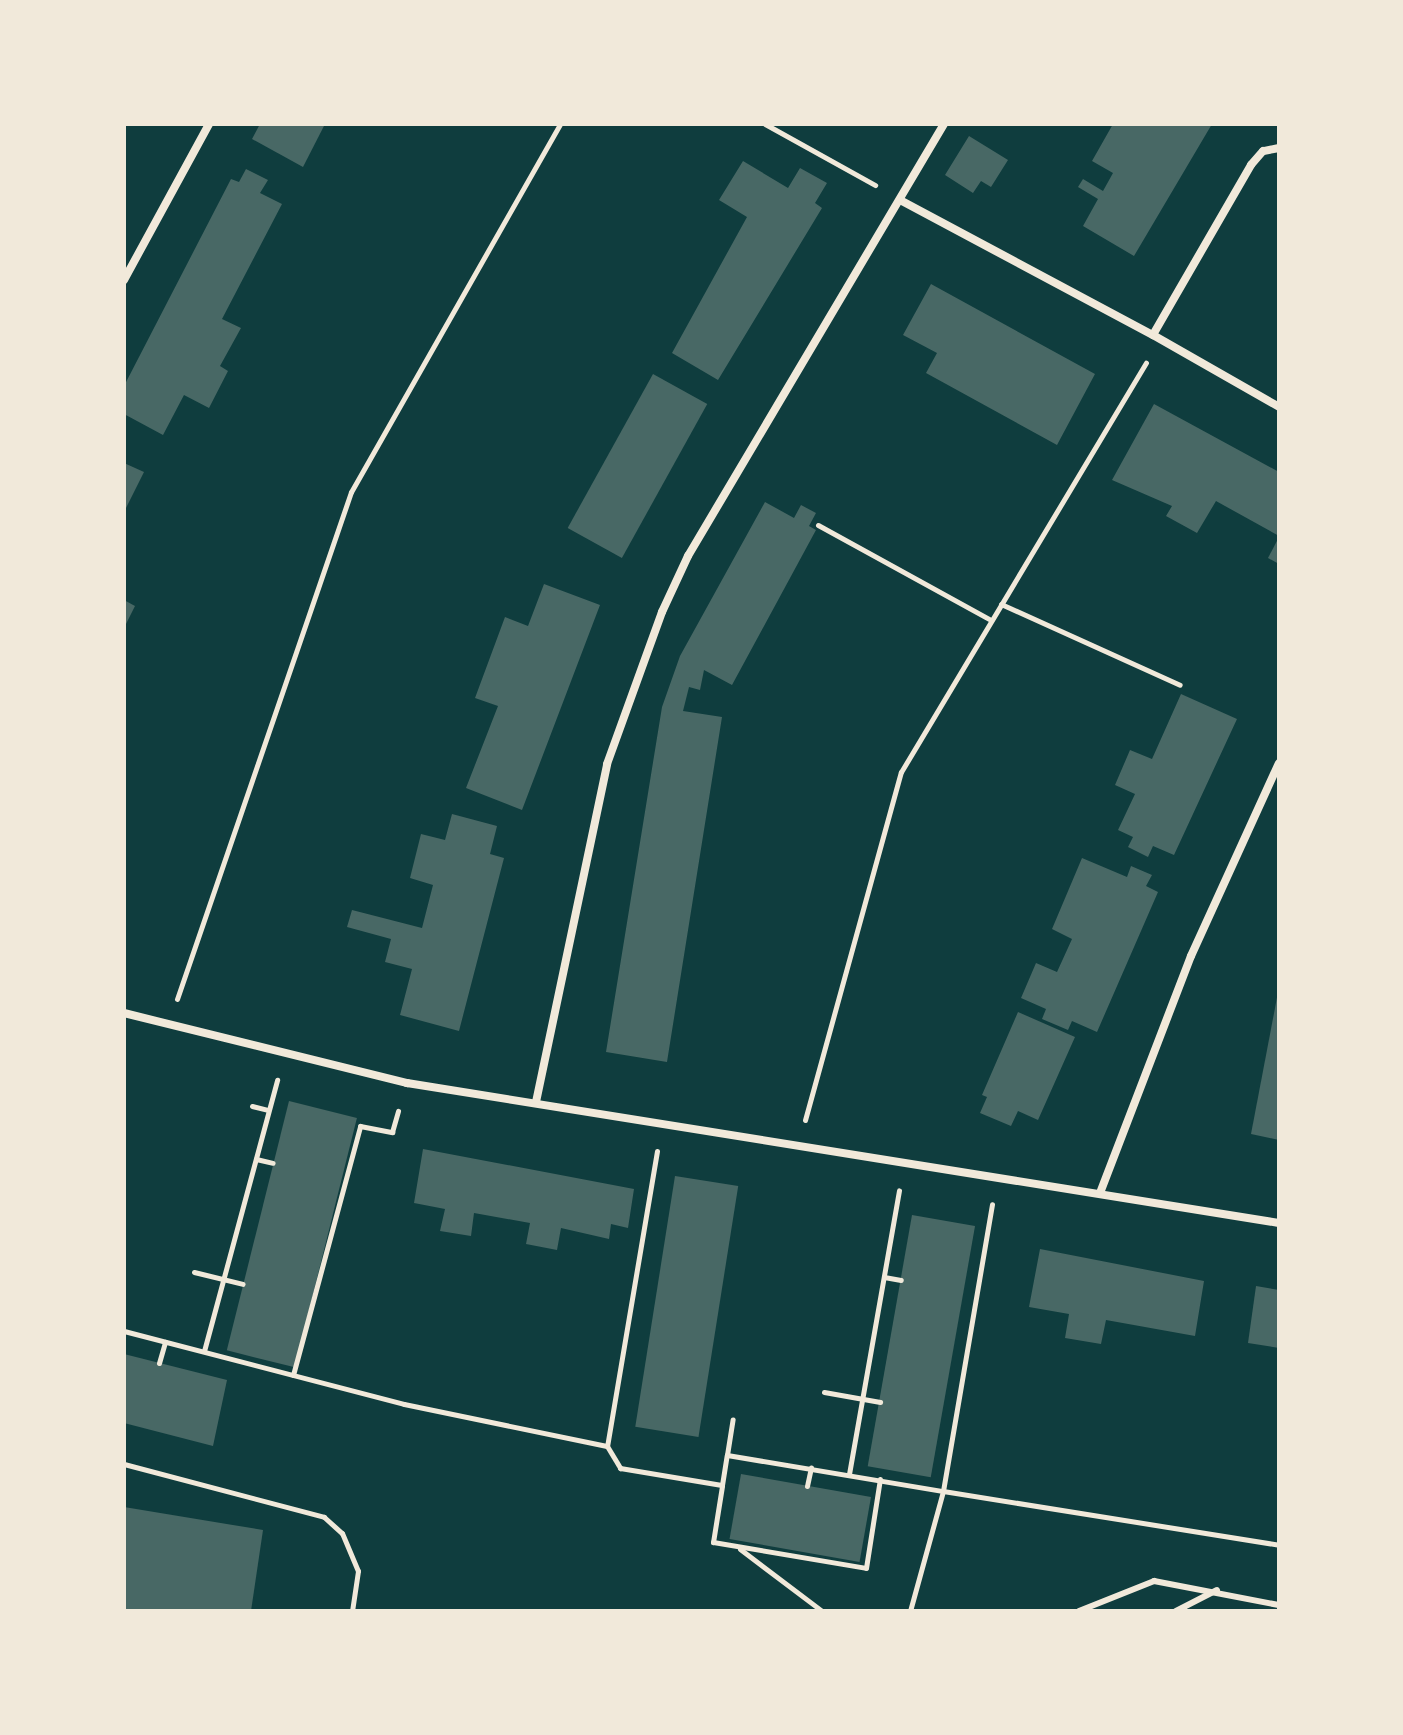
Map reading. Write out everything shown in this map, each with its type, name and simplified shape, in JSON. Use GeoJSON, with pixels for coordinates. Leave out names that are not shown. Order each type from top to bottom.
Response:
{"type":"FeatureCollection","features":[{"type":"Feature","properties":{"kind":"street"},"geometry":{"type":"LineString","coordinates":[[124,280],[209,124]]}},
{"type":"Feature","properties":{"kind":"street"},"geometry":{"type":"LineString","coordinates":[[536,1102],[613,739],[662,612],[688,556],[944,124]]}},
{"type":"Feature","properties":{"kind":"street"},"geometry":{"type":"LineString","coordinates":[[1153,335],[1251,165],[1263,151],[1279,148]]}},
{"type":"Feature","properties":{"kind":"street"},"geometry":{"type":"LineString","coordinates":[[900,200],[1153,335],[1279,407]]}},
{"type":"Feature","properties":{"kind":"street"},"geometry":{"type":"LineString","coordinates":[[1100,1193],[1186,970],[1279,763]]}},
{"type":"Feature","properties":{"kind":"street"},"geometry":{"type":"LineString","coordinates":[[124,1013],[287,1057],[407,1083],[1279,1223]]}},
{"type":"Feature","properties":{"kind":"lane"},"geometry":{"type":"LineString","coordinates":[[1079,1611],[1154,1581],[1217,1590],[1279,1605]]}},
{"type":"Feature","properties":{"kind":"lane"},"geometry":{"type":"LineString","coordinates":[[1176,1611],[1217,1590]]}},
{"type":"Feature","properties":{"kind":"path"},"geometry":{"type":"LineString","coordinates":[[168,1026],[351,492],[560,124]]}},
{"type":"Feature","properties":{"kind":"path"},"geometry":{"type":"LineString","coordinates":[[765,124],[900,200]]}},
{"type":"Feature","properties":{"kind":"path"},"geometry":{"type":"LineString","coordinates":[[799,1144],[901,772],[1144,369],[1153,335]]}},
{"type":"Feature","properties":{"kind":"path"},"geometry":{"type":"LineString","coordinates":[[818,525],[991,620]]}},
{"type":"Feature","properties":{"kind":"path"},"geometry":{"type":"LineString","coordinates":[[1001,604],[1180,685]]}},
{"type":"Feature","properties":{"kind":"path"},"geometry":{"type":"LineString","coordinates":[[204,1351],[268,1110],[287,1057]]}},
{"type":"Feature","properties":{"kind":"path"},"geometry":{"type":"LineString","coordinates":[[293,1375],[360,1126],[392,1132],[407,1083]]}},
{"type":"Feature","properties":{"kind":"path"},"geometry":{"type":"LineString","coordinates":[[252,1106],[268,1110]]}},
{"type":"Feature","properties":{"kind":"path"},"geometry":{"type":"LineString","coordinates":[[662,1122],[607,1446],[620,1468],[722,1485]]}},
{"type":"Feature","properties":{"kind":"path"},"geometry":{"type":"LineString","coordinates":[[256,1159],[273,1163]]}},
{"type":"Feature","properties":{"kind":"path"},"geometry":{"type":"LineString","coordinates":[[849,1474],[884,1277],[888,1226],[904,1162]]}},
{"type":"Feature","properties":{"kind":"path"},"geometry":{"type":"LineString","coordinates":[[910,1611],[943,1491],[996,1176]]}},
{"type":"Feature","properties":{"kind":"path"},"geometry":{"type":"LineString","coordinates":[[194,1272],[243,1284]]}},
{"type":"Feature","properties":{"kind":"path"},"geometry":{"type":"LineString","coordinates":[[884,1277],[901,1280]]}},
{"type":"Feature","properties":{"kind":"path"},"geometry":{"type":"LineString","coordinates":[[124,1331],[404,1404],[607,1446]]}},
{"type":"Feature","properties":{"kind":"path"},"geometry":{"type":"LineString","coordinates":[[159,1363],[165,1342]]}},
{"type":"Feature","properties":{"kind":"path"},"geometry":{"type":"LineString","coordinates":[[824,1392],[880,1402]]}},
{"type":"Feature","properties":{"kind":"path"},"geometry":{"type":"LineString","coordinates":[[733,1419],[713,1542],[866,1568],[880,1479]]}},
{"type":"Feature","properties":{"kind":"path"},"geometry":{"type":"LineString","coordinates":[[727,1455],[1279,1545]]}},
{"type":"Feature","properties":{"kind":"path"},"geometry":{"type":"LineString","coordinates":[[124,1464],[324,1517],[342,1533],[358,1571],[352,1611]]}},
{"type":"Feature","properties":{"kind":"path"},"geometry":{"type":"LineString","coordinates":[[807,1486],[811,1467]]}},
{"type":"Feature","properties":{"kind":"path"},"geometry":{"type":"LineString","coordinates":[[737,1546],[822,1611]]}},
{"type":"Feature","properties":{"kind":"building"},"geometry":{"type":"Polygon","coordinates":[[[260,124],[325,124],[303,167],[252,139],[260,124]]]}},
{"type":"Feature","properties":{"kind":"building"},"geometry":{"type":"Polygon","coordinates":[[[1113,124],[1212,124],[1134,256],[1083,226],[1098,199],[1078,187],[1083,179],[1103,191],[1113,173],[1092,161],[1113,124]]]}},
{"type":"Feature","properties":{"kind":"building"},"geometry":{"type":"Polygon","coordinates":[[[969,136],[1008,160],[991,187],[981,181],[973,193],[945,175],[969,136]]]}},
{"type":"Feature","properties":{"kind":"building"},"geometry":{"type":"Polygon","coordinates":[[[743,161],[788,188],[800,168],[827,183],[815,203],[822,208],[718,380],[672,353],[747,217],[719,200],[743,161]]]}},
{"type":"Feature","properties":{"kind":"building"},"geometry":{"type":"Polygon","coordinates":[[[246,169],[268,180],[260,193],[282,204],[222,319],[241,328],[220,366],[228,371],[209,408],[184,395],[163,435],[124,414],[124,386],[231,179],[239,182],[246,169]]]}},
{"type":"Feature","properties":{"kind":"building"},"geometry":{"type":"Polygon","coordinates":[[[931,284],[1095,374],[1057,445],[926,373],[937,353],[903,335],[931,284]]]}},
{"type":"Feature","properties":{"kind":"building"},"geometry":{"type":"Polygon","coordinates":[[[653,374],[707,404],[622,558],[568,528],[653,374]]]}},
{"type":"Feature","properties":{"kind":"building"},"geometry":{"type":"Polygon","coordinates":[[[1154,404],[1279,472],[1279,536],[1216,501],[1197,533],[1166,516],[1172,506],[1112,480],[1154,404]]]}},
{"type":"Feature","properties":{"kind":"building"},"geometry":{"type":"Polygon","coordinates":[[[124,463],[144,472],[124,512],[124,463]]]}},
{"type":"Feature","properties":{"kind":"building"},"geometry":{"type":"Polygon","coordinates":[[[765,502],[794,518],[801,505],[816,513],[809,526],[816,530],[732,685],[704,670],[700,690],[689,687],[683,711],[722,717],[667,1062],[606,1052],[662,707],[680,656],[765,502]]]}},
{"type":"Feature","properties":{"kind":"building"},"geometry":{"type":"Polygon","coordinates":[[[1279,537],[1279,564],[1268,558],[1279,537]]]}},
{"type":"Feature","properties":{"kind":"building"},"geometry":{"type":"Polygon","coordinates":[[[544,584],[600,605],[522,810],[466,788],[498,706],[475,698],[505,617],[528,626],[544,584]]]}},
{"type":"Feature","properties":{"kind":"building"},"geometry":{"type":"Polygon","coordinates":[[[124,600],[135,606],[124,628],[124,600]]]}},
{"type":"Feature","properties":{"kind":"building"},"geometry":{"type":"Polygon","coordinates":[[[1181,694],[1237,719],[1174,855],[1153,846],[1148,857],[1128,847],[1133,837],[1118,830],[1135,794],[1115,785],[1130,750],[1152,759],[1181,694]]]}},
{"type":"Feature","properties":{"kind":"building"},"geometry":{"type":"Polygon","coordinates":[[[452,814],[497,826],[490,854],[504,858],[459,1031],[400,1015],[412,969],[385,962],[391,939],[347,927],[352,910],[422,928],[433,885],[410,878],[421,834],[445,840],[452,814]]]}},
{"type":"Feature","properties":{"kind":"building"},"geometry":{"type":"Polygon","coordinates":[[[1082,858],[1127,877],[1131,866],[1152,875],[1146,886],[1158,892],[1097,1032],[1072,1021],[1068,1030],[1042,1019],[1046,1009],[1021,998],[1036,963],[1057,972],[1072,939],[1052,929],[1082,858]]]}},
{"type":"Feature","properties":{"kind":"building"},"geometry":{"type":"Polygon","coordinates":[[[1279,987],[1279,1140],[1251,1134],[1279,987]]]}},
{"type":"Feature","properties":{"kind":"building"},"geometry":{"type":"Polygon","coordinates":[[[1018,1012],[1075,1037],[1038,1120],[1018,1111],[1011,1126],[980,1113],[987,1097],[982,1095],[1018,1012]]]}},
{"type":"Feature","properties":{"kind":"building"},"geometry":{"type":"Polygon","coordinates":[[[289,1101],[357,1118],[295,1367],[227,1350],[289,1101]]]}},
{"type":"Feature","properties":{"kind":"building"},"geometry":{"type":"Polygon","coordinates":[[[423,1149],[634,1189],[628,1228],[611,1224],[609,1239],[561,1228],[557,1250],[526,1244],[530,1223],[474,1213],[471,1236],[440,1231],[445,1209],[414,1203],[423,1149]]]}},
{"type":"Feature","properties":{"kind":"building"},"geometry":{"type":"Polygon","coordinates":[[[675,1176],[738,1186],[698,1437],[635,1427],[675,1176]]]}},
{"type":"Feature","properties":{"kind":"building"},"geometry":{"type":"Polygon","coordinates":[[[912,1215],[975,1226],[931,1477],[868,1466],[912,1215]]]}},
{"type":"Feature","properties":{"kind":"building"},"geometry":{"type":"Polygon","coordinates":[[[1040,1249],[1204,1281],[1195,1336],[1106,1320],[1101,1344],[1065,1338],[1069,1314],[1029,1307],[1040,1249]]]}},
{"type":"Feature","properties":{"kind":"building"},"geometry":{"type":"Polygon","coordinates":[[[1256,1286],[1279,1290],[1279,1348],[1248,1343],[1256,1286]]]}},
{"type":"Feature","properties":{"kind":"building"},"geometry":{"type":"Polygon","coordinates":[[[124,1354],[227,1380],[213,1446],[124,1423],[124,1354]]]}},
{"type":"Feature","properties":{"kind":"building"},"geometry":{"type":"Polygon","coordinates":[[[741,1474],[871,1497],[860,1562],[730,1539],[741,1474]]]}},
{"type":"Feature","properties":{"kind":"building"},"geometry":{"type":"Polygon","coordinates":[[[124,1507],[263,1530],[251,1611],[124,1611],[124,1507]]]}}]}
